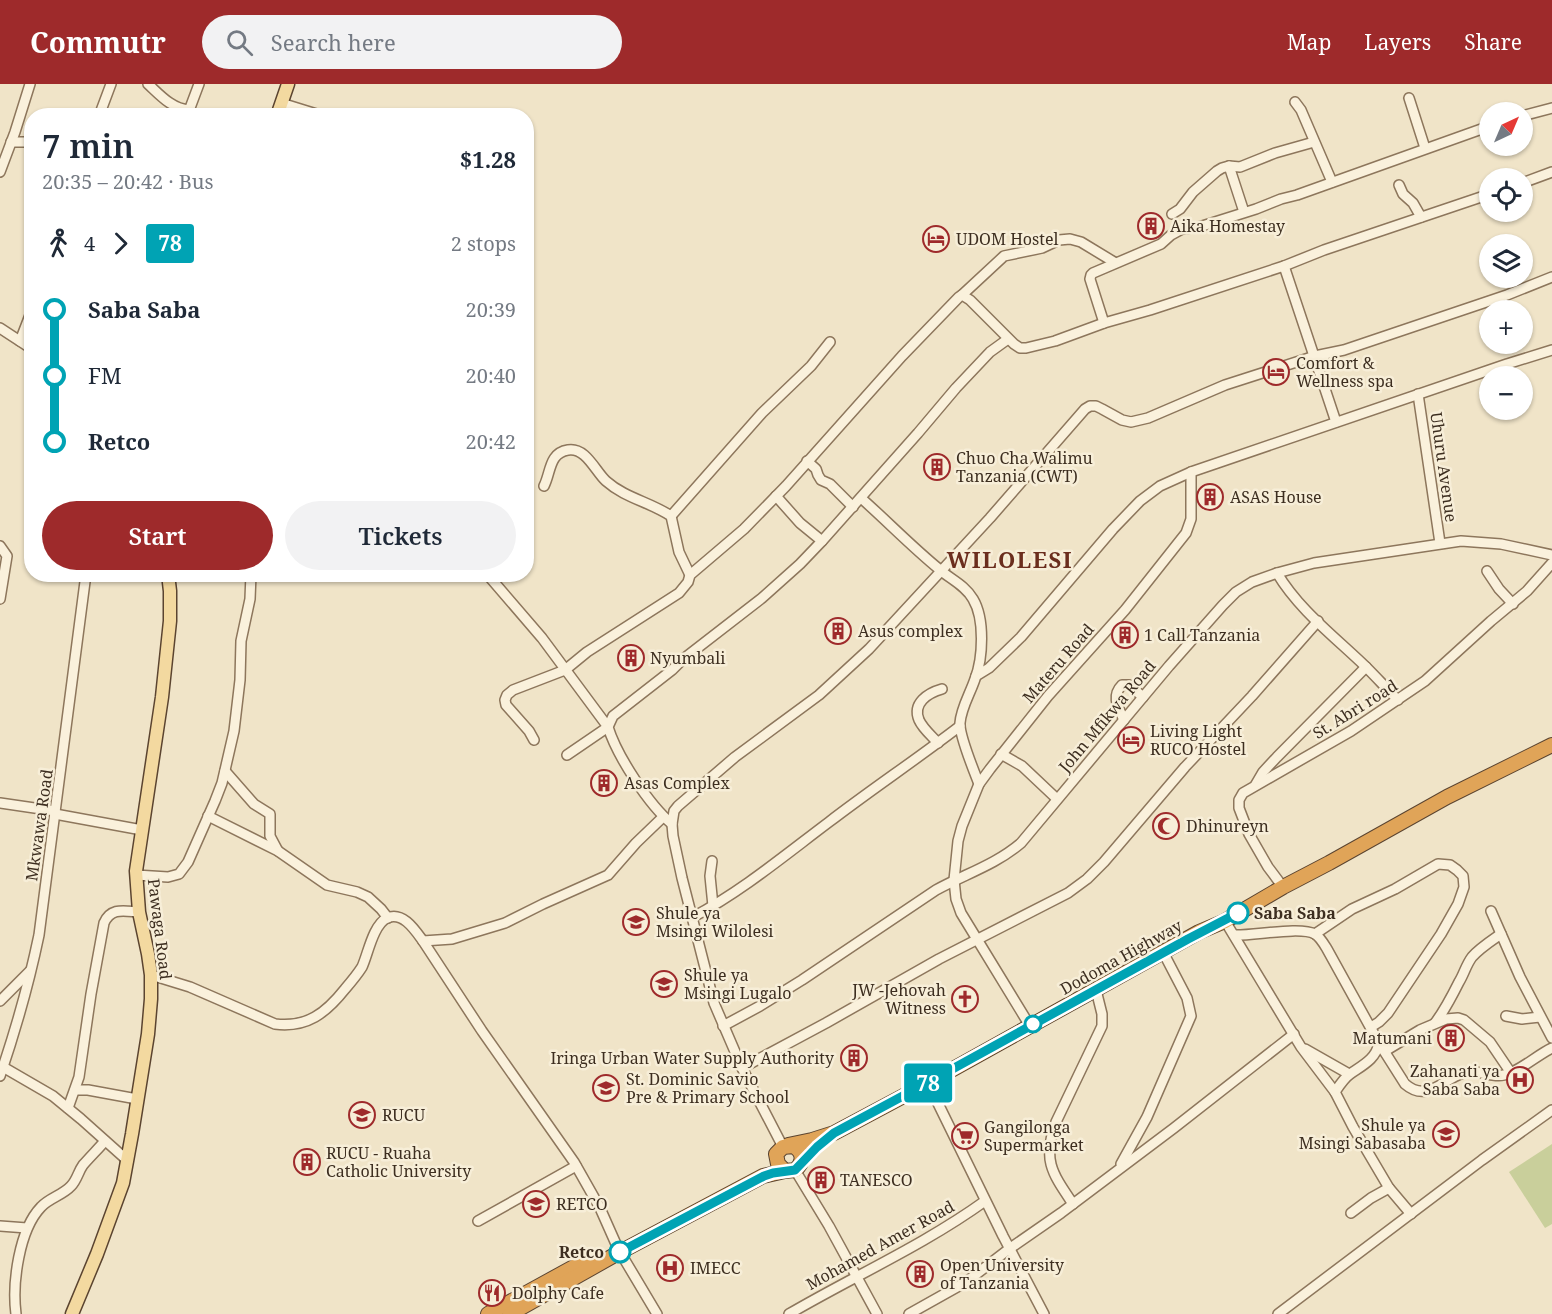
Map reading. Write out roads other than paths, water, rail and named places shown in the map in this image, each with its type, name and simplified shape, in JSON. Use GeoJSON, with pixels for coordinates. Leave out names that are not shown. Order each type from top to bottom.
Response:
{"type":"FeatureCollection","features":[{"type":"Feature","properties":{"kind":"highway","name":"Dodoma Highway"},"geometry":{"type":"LineString","coordinates":[[834,1133],[1163,952],[1225,921],[1447,797],[1552,745]]}},
{"type":"Feature","properties":{"kind":"highway"},"geometry":{"type":"LineString","coordinates":[[782,1149],[778,1164],[781,1168],[793,1169],[834,1133]]}},
{"type":"Feature","properties":{"kind":"highway"},"geometry":{"type":"LineString","coordinates":[[510,1314],[618,1248],[752,1174],[770,1162],[782,1149],[834,1133]]}},
{"type":"Feature","properties":{"kind":"highway"},"geometry":{"type":"LineString","coordinates":[[488,1314],[764,1176],[793,1169],[802,1162],[800,1152],[793,1146],[782,1149]]}},
{"type":"Feature","properties":{"kind":"main road"},"geometry":{"type":"LineString","coordinates":[[279,108],[288,84]]}},
{"type":"Feature","properties":{"kind":"main road","name":"Pawaga Road"},"geometry":{"type":"LineString","coordinates":[[72,1314],[123,1183],[149,1024],[151,975],[139,912],[136,875],[168,648],[169,582]]}},
{"type":"Feature","properties":{"kind":"street"},"geometry":{"type":"LineString","coordinates":[[0,172],[29,84]]}},
{"type":"Feature","properties":{"kind":"street"},"geometry":{"type":"LineString","coordinates":[[102,108],[111,84]]}},
{"type":"Feature","properties":{"kind":"street"},"geometry":{"type":"LineString","coordinates":[[148,84],[178,108]]}},
{"type":"Feature","properties":{"kind":"street"},"geometry":{"type":"LineString","coordinates":[[190,108],[199,84]]}},
{"type":"Feature","properties":{"kind":"street"},"geometry":{"type":"LineString","coordinates":[[1409,98],[1425,148]]}},
{"type":"Feature","properties":{"kind":"street"},"geometry":{"type":"LineString","coordinates":[[1295,102],[1301,110],[1332,182]]}},
{"type":"Feature","properties":{"kind":"street"},"geometry":{"type":"LineString","coordinates":[[1533,113],[1552,108]]}},
{"type":"Feature","properties":{"kind":"street"},"geometry":{"type":"LineString","coordinates":[[1104,323],[1090,279],[1091,275],[1114,262],[1161,244],[1171,235],[1182,230],[1199,227],[1244,212],[1479,130]]}},
{"type":"Feature","properties":{"kind":"street"},"geometry":{"type":"LineString","coordinates":[[11,142],[24,142]]}},
{"type":"Feature","properties":{"kind":"street"},"geometry":{"type":"LineString","coordinates":[[1172,214],[1180,209],[1190,194],[1217,171],[1229,166],[1240,167],[1275,153],[1314,142]]}},
{"type":"Feature","properties":{"kind":"street"},"geometry":{"type":"LineString","coordinates":[[1229,166],[1244,212]]}},
{"type":"Feature","properties":{"kind":"street"},"geometry":{"type":"LineString","coordinates":[[1533,179],[1552,172]]}},
{"type":"Feature","properties":{"kind":"street"},"geometry":{"type":"LineString","coordinates":[[1399,185],[1403,194],[1413,203],[1421,217]]}},
{"type":"Feature","properties":{"kind":"street"},"geometry":{"type":"LineString","coordinates":[[962,295],[970,300],[1008,339],[1020,348],[1026,348],[1055,341],[1104,323],[1284,266],[1479,198]]}},
{"type":"Feature","properties":{"kind":"street"},"geometry":{"type":"LineString","coordinates":[[534,740],[508,708],[505,700],[507,695],[513,690],[565,670],[604,641],[679,593],[688,582],[690,575],[729,542],[776,496],[902,356],[962,295],[1005,256],[1042,248],[1059,240],[1070,238],[1114,262]]}},
{"type":"Feature","properties":{"kind":"street"},"geometry":{"type":"LineString","coordinates":[[1284,266],[1336,422]]}},
{"type":"Feature","properties":{"kind":"street"},"geometry":{"type":"LineString","coordinates":[[782,1149],[742,1068],[714,1003],[682,878],[672,824],[674,811],[678,806],[735,758],[835,681],[869,649],[905,612],[1085,408],[1095,406],[1102,408],[1122,420],[1131,422],[1225,385],[1315,356],[1344,350],[1552,278]]}},
{"type":"Feature","properties":{"kind":"street"},"geometry":{"type":"LineString","coordinates":[[0,328],[24,344]]}},
{"type":"Feature","properties":{"kind":"street"},"geometry":{"type":"LineString","coordinates":[[20,341],[24,331]]}},
{"type":"Feature","properties":{"kind":"street"},"geometry":{"type":"LineString","coordinates":[[567,755],[608,727],[613,716],[762,598],[800,564],[861,498],[956,388],[990,352],[1008,339]]}},
{"type":"Feature","properties":{"kind":"street"},"geometry":{"type":"LineString","coordinates":[[671,516],[762,413],[811,366],[830,342]]}},
{"type":"Feature","properties":{"kind":"street"},"geometry":{"type":"LineString","coordinates":[[976,676],[989,668],[1021,637],[1113,529],[1140,501],[1160,486],[1191,472],[1552,350]]}},
{"type":"Feature","properties":{"kind":"street","name":"Uhuru Avenue"},"geometry":{"type":"LineString","coordinates":[[1418,394],[1440,543]]}},
{"type":"Feature","properties":{"kind":"street"},"geometry":{"type":"LineString","coordinates":[[544,486],[552,461],[560,453],[574,450],[587,457],[606,481],[618,490],[671,516],[679,552],[690,575]]}},
{"type":"Feature","properties":{"kind":"street"},"geometry":{"type":"LineString","coordinates":[[807,461],[816,469],[821,480],[831,484],[853,507]]}},
{"type":"Feature","properties":{"kind":"street","name":"Materu Road"},"geometry":{"type":"LineString","coordinates":[[1030,1026],[961,913],[956,899],[954,880],[962,826],[979,784],[1001,754],[1048,696],[1125,610],[1186,533],[1191,519],[1191,472]]}},
{"type":"Feature","properties":{"kind":"street"},"geometry":{"type":"LineString","coordinates":[[776,496],[800,523],[822,542]]}},
{"type":"Feature","properties":{"kind":"street"},"geometry":{"type":"LineString","coordinates":[[861,498],[940,571],[968,591],[976,605],[979,613],[981,647],[979,663],[961,714],[960,726],[979,784]]}},
{"type":"Feature","properties":{"kind":"street","name":"John Mfikwa Road"},"geometry":{"type":"LineString","coordinates":[[723,1026],[785,991],[911,906],[954,880],[1007,855],[1021,843],[1223,605],[1236,592],[1252,582],[1276,573],[1324,562],[1461,541],[1501,544],[1552,555]]}},
{"type":"Feature","properties":{"kind":"street"},"geometry":{"type":"LineString","coordinates":[[0,546],[7,556],[0,598]]}},
{"type":"Feature","properties":{"kind":"street","name":"St. Abri road"},"geometry":{"type":"LineString","coordinates":[[1283,887],[1263,859],[1250,834],[1239,808],[1239,800],[1243,793],[1351,731],[1425,681],[1513,604],[1552,563]]}},
{"type":"Feature","properties":{"kind":"street"},"geometry":{"type":"LineString","coordinates":[[1488,571],[1499,589],[1513,604]]}},
{"type":"Feature","properties":{"kind":"street"},"geometry":{"type":"LineString","coordinates":[[1276,573],[1292,595],[1398,700]]}},
{"type":"Feature","properties":{"kind":"street","name":"Mkwawa Road"},"geometry":{"type":"LineString","coordinates":[[2,1072],[32,970],[39,934],[85,582]]}},
{"type":"Feature","properties":{"kind":"street"},"geometry":{"type":"LineString","coordinates":[[136,875],[168,877],[179,873],[188,862],[222,783],[234,731],[240,680],[241,641],[250,599],[251,582]]}},
{"type":"Feature","properties":{"kind":"street"},"geometry":{"type":"LineString","coordinates":[[494,582],[542,638],[608,727],[612,741],[622,758],[663,816],[672,824]]}},
{"type":"Feature","properties":{"kind":"street"},"geometry":{"type":"LineString","coordinates":[[742,1068],[939,959],[1068,893],[1087,879],[1318,621]]}},
{"type":"Feature","properties":{"kind":"street"},"geometry":{"type":"LineString","coordinates":[[1255,786],[1263,772],[1366,667]]}},
{"type":"Feature","properties":{"kind":"street"},"geometry":{"type":"LineString","coordinates":[[1124,720],[1116,701],[1117,690],[1122,685],[1129,685],[1143,697]]}},
{"type":"Feature","properties":{"kind":"street"},"geometry":{"type":"LineString","coordinates":[[938,743],[922,724],[918,713],[921,701],[926,695],[942,689]]}},
{"type":"Feature","properties":{"kind":"street"},"geometry":{"type":"LineString","coordinates":[[693,917],[713,906],[790,853],[828,822],[960,726]]}},
{"type":"Feature","properties":{"kind":"street"},"geometry":{"type":"LineString","coordinates":[[1001,754],[1022,766],[1057,799]]}},
{"type":"Feature","properties":{"kind":"street"},"geometry":{"type":"LineString","coordinates":[[225,771],[254,804],[270,814],[270,836],[278,851]]}},
{"type":"Feature","properties":{"kind":"street"},"geometry":{"type":"LineString","coordinates":[[0,803],[142,830]]}},
{"type":"Feature","properties":{"kind":"street"},"geometry":{"type":"LineString","coordinates":[[208,816],[278,851],[327,885],[357,891],[368,897],[388,918]]}},
{"type":"Feature","properties":{"kind":"street"},"geometry":{"type":"LineString","coordinates":[[423,941],[452,939],[505,923],[608,875],[663,816]]}},
{"type":"Feature","properties":{"kind":"street"},"geometry":{"type":"LineString","coordinates":[[712,861],[710,876],[713,906]]}},
{"type":"Feature","properties":{"kind":"street"},"geometry":{"type":"LineString","coordinates":[[1315,934],[1352,909],[1395,889],[1438,864],[1450,865],[1463,876],[1463,892],[1454,912],[1388,1013],[1371,1027]]}},
{"type":"Feature","properties":{"kind":"street"},"geometry":{"type":"LineString","coordinates":[[68,1108],[75,1090],[83,1054],[91,994],[106,918],[119,911],[139,912]]}},
{"type":"Feature","properties":{"kind":"street"},"geometry":{"type":"LineString","coordinates":[[1491,911],[1552,1038]]}},
{"type":"Feature","properties":{"kind":"street"},"geometry":{"type":"LineString","coordinates":[[151,975],[190,987],[275,1024],[288,1026],[316,1018],[341,995],[361,968],[376,929],[388,918],[406,921],[423,941],[576,1166],[600,1208],[618,1248],[657,1314]]}},
{"type":"Feature","properties":{"kind":"street"},"geometry":{"type":"LineString","coordinates":[[1225,921],[1301,1047],[1335,1092],[1389,1188],[1411,1214]]}},
{"type":"Feature","properties":{"kind":"street"},"geometry":{"type":"LineString","coordinates":[[1234,935],[1294,931],[1315,934],[1327,948],[1405,1084],[1416,1091],[1430,1090],[1463,1072],[1502,1076],[1552,1048]]}},
{"type":"Feature","properties":{"kind":"street"},"geometry":{"type":"LineString","coordinates":[[1434,1024],[1460,982],[1467,964],[1479,950],[1501,934]]}},
{"type":"Feature","properties":{"kind":"street"},"geometry":{"type":"LineString","coordinates":[[1119,1168],[1151,1109],[1191,1016],[1187,998],[1163,952]]}},
{"type":"Feature","properties":{"kind":"street"},"geometry":{"type":"LineString","coordinates":[[0,1001],[32,970]]}},
{"type":"Feature","properties":{"kind":"street"},"geometry":{"type":"LineString","coordinates":[[1073,1204],[1059,1185],[1050,1166],[1051,1134],[1102,1026],[1102,1014],[1096,990]]}},
{"type":"Feature","properties":{"kind":"street"},"geometry":{"type":"LineString","coordinates":[[1506,1016],[1522,1019],[1540,1017]]}},
{"type":"Feature","properties":{"kind":"street"},"geometry":{"type":"LineString","coordinates":[[1335,1092],[1349,1074],[1365,1064],[1382,1047],[1452,1017],[1464,1020],[1490,1042],[1511,1073]]}},
{"type":"Feature","properties":{"kind":"street"},"geometry":{"type":"LineString","coordinates":[[909,1314],[966,1282],[1174,1128],[1294,1034]]}},
{"type":"Feature","properties":{"kind":"street"},"geometry":{"type":"LineString","coordinates":[[1301,1047],[1349,1074]]}},
{"type":"Feature","properties":{"kind":"street"},"geometry":{"type":"LineString","coordinates":[[2,1072],[37,1085],[53,1096],[128,1161]]}},
{"type":"Feature","properties":{"kind":"street"},"geometry":{"type":"LineString","coordinates":[[927,1083],[1009,1249],[1044,1314]]}},
{"type":"Feature","properties":{"kind":"street"},"geometry":{"type":"LineString","coordinates":[[75,1090],[137,1099]]}},
{"type":"Feature","properties":{"kind":"street"},"geometry":{"type":"LineString","coordinates":[[1278,1314],[1373,1241],[1552,1110]]}},
{"type":"Feature","properties":{"kind":"street"},"geometry":{"type":"LineString","coordinates":[[16,1314],[15,1281],[27,1228],[46,1202],[70,1187],[84,1164],[105,1141]]}},
{"type":"Feature","properties":{"kind":"street"},"geometry":{"type":"LineString","coordinates":[[478,1221],[576,1166]]}},
{"type":"Feature","properties":{"kind":"street"},"geometry":{"type":"LineString","coordinates":[[793,1169],[819,1209],[877,1314]]}},
{"type":"Feature","properties":{"kind":"street"},"geometry":{"type":"LineString","coordinates":[[1351,1214],[1371,1198],[1389,1188]]}},
{"type":"Feature","properties":{"kind":"street","name":"Mohamed Amer Road"},"geometry":{"type":"LineString","coordinates":[[789,1314],[913,1247],[965,1216],[985,1201]]}},
{"type":"Feature","properties":{"kind":"street"},"geometry":{"type":"LineString","coordinates":[[0,1226],[27,1228]]}},
{"type":"Feature","properties":{"kind":"place","name":"Aika Homestay"},"geometry":{"type":"Point","coordinates":[1151,226]}},
{"type":"Feature","properties":{"kind":"place","name":"UDOM Hostel"},"geometry":{"type":"Point","coordinates":[936,239]}},
{"type":"Feature","properties":{"kind":"place","name":"Comfort & Wellness spa"},"geometry":{"type":"Point","coordinates":[1276,372]}},
{"type":"Feature","properties":{"kind":"place","name":"Chuo Cha Walimu Tanzania (CWT)"},"geometry":{"type":"Point","coordinates":[937,467]}},
{"type":"Feature","properties":{"kind":"place","name":"ASAS House"},"geometry":{"type":"Point","coordinates":[1210,497]}},
{"type":"Feature","properties":{"kind":"place","name":"Asus complex"},"geometry":{"type":"Point","coordinates":[838,631]}},
{"type":"Feature","properties":{"kind":"place","name":"1 Call Tanzania"},"geometry":{"type":"Point","coordinates":[1125,635]}},
{"type":"Feature","properties":{"kind":"place","name":"Nyumbali"},"geometry":{"type":"Point","coordinates":[631,658]}},
{"type":"Feature","properties":{"kind":"place","name":"Living Light RUCO Hostel"},"geometry":{"type":"Point","coordinates":[1131,740]}},
{"type":"Feature","properties":{"kind":"place","name":"Asas Complex"},"geometry":{"type":"Point","coordinates":[604,783]}},
{"type":"Feature","properties":{"kind":"place","name":"Dhinureyn"},"geometry":{"type":"Point","coordinates":[1166,826]}},
{"type":"Feature","properties":{"kind":"place","name":"Saba Saba"},"geometry":{"type":"Point","coordinates":[1238,913]}},
{"type":"Feature","properties":{"kind":"place","name":"Shule ya Msingi Wilolesi"},"geometry":{"type":"Point","coordinates":[636,922]}},
{"type":"Feature","properties":{"kind":"place","name":"Shule ya Msingi Lugalo"},"geometry":{"type":"Point","coordinates":[664,984]}},
{"type":"Feature","properties":{"kind":"place","name":"JW -Jehovah Witness"},"geometry":{"type":"Point","coordinates":[965,999]}},
{"type":"Feature","properties":{"kind":"place","name":"Matumani"},"geometry":{"type":"Point","coordinates":[1451,1038]}},
{"type":"Feature","properties":{"kind":"place","name":"Iringa Urban Water Supply Authority"},"geometry":{"type":"Point","coordinates":[854,1058]}},
{"type":"Feature","properties":{"kind":"place","name":"Zahanati ya Saba Saba"},"geometry":{"type":"Point","coordinates":[1520,1080]}},
{"type":"Feature","properties":{"kind":"place","name":"St. Dominic Savio Pre & Primary School"},"geometry":{"type":"Point","coordinates":[606,1088]}},
{"type":"Feature","properties":{"kind":"place","name":"RUCU"},"geometry":{"type":"Point","coordinates":[362,1115]}},
{"type":"Feature","properties":{"kind":"place","name":"Shule ya Msingi Sabasaba"},"geometry":{"type":"Point","coordinates":[1446,1134]}},
{"type":"Feature","properties":{"kind":"place","name":"Gangilonga Supermarket"},"geometry":{"type":"Point","coordinates":[965,1136]}},
{"type":"Feature","properties":{"kind":"place","name":"RUCU - Ruaha Catholic University"},"geometry":{"type":"Point","coordinates":[307,1162]}},
{"type":"Feature","properties":{"kind":"place","name":"TANESCO"},"geometry":{"type":"Point","coordinates":[821,1180]}},
{"type":"Feature","properties":{"kind":"place","name":"RETCO"},"geometry":{"type":"Point","coordinates":[536,1204]}},
{"type":"Feature","properties":{"kind":"place","name":"Retco"},"geometry":{"type":"Point","coordinates":[620,1252]}},
{"type":"Feature","properties":{"kind":"place","name":"IMECC"},"geometry":{"type":"Point","coordinates":[670,1268]}},
{"type":"Feature","properties":{"kind":"place","name":"Open University of Tanzania"},"geometry":{"type":"Point","coordinates":[920,1274]}},
{"type":"Feature","properties":{"kind":"place","name":"Dolphy Cafe"},"geometry":{"type":"Point","coordinates":[492,1293]}},
{"type":"Feature","properties":{"kind":"district","name":"WILOLESI"},"geometry":{"type":"Point","coordinates":[1010,560]}}]}
